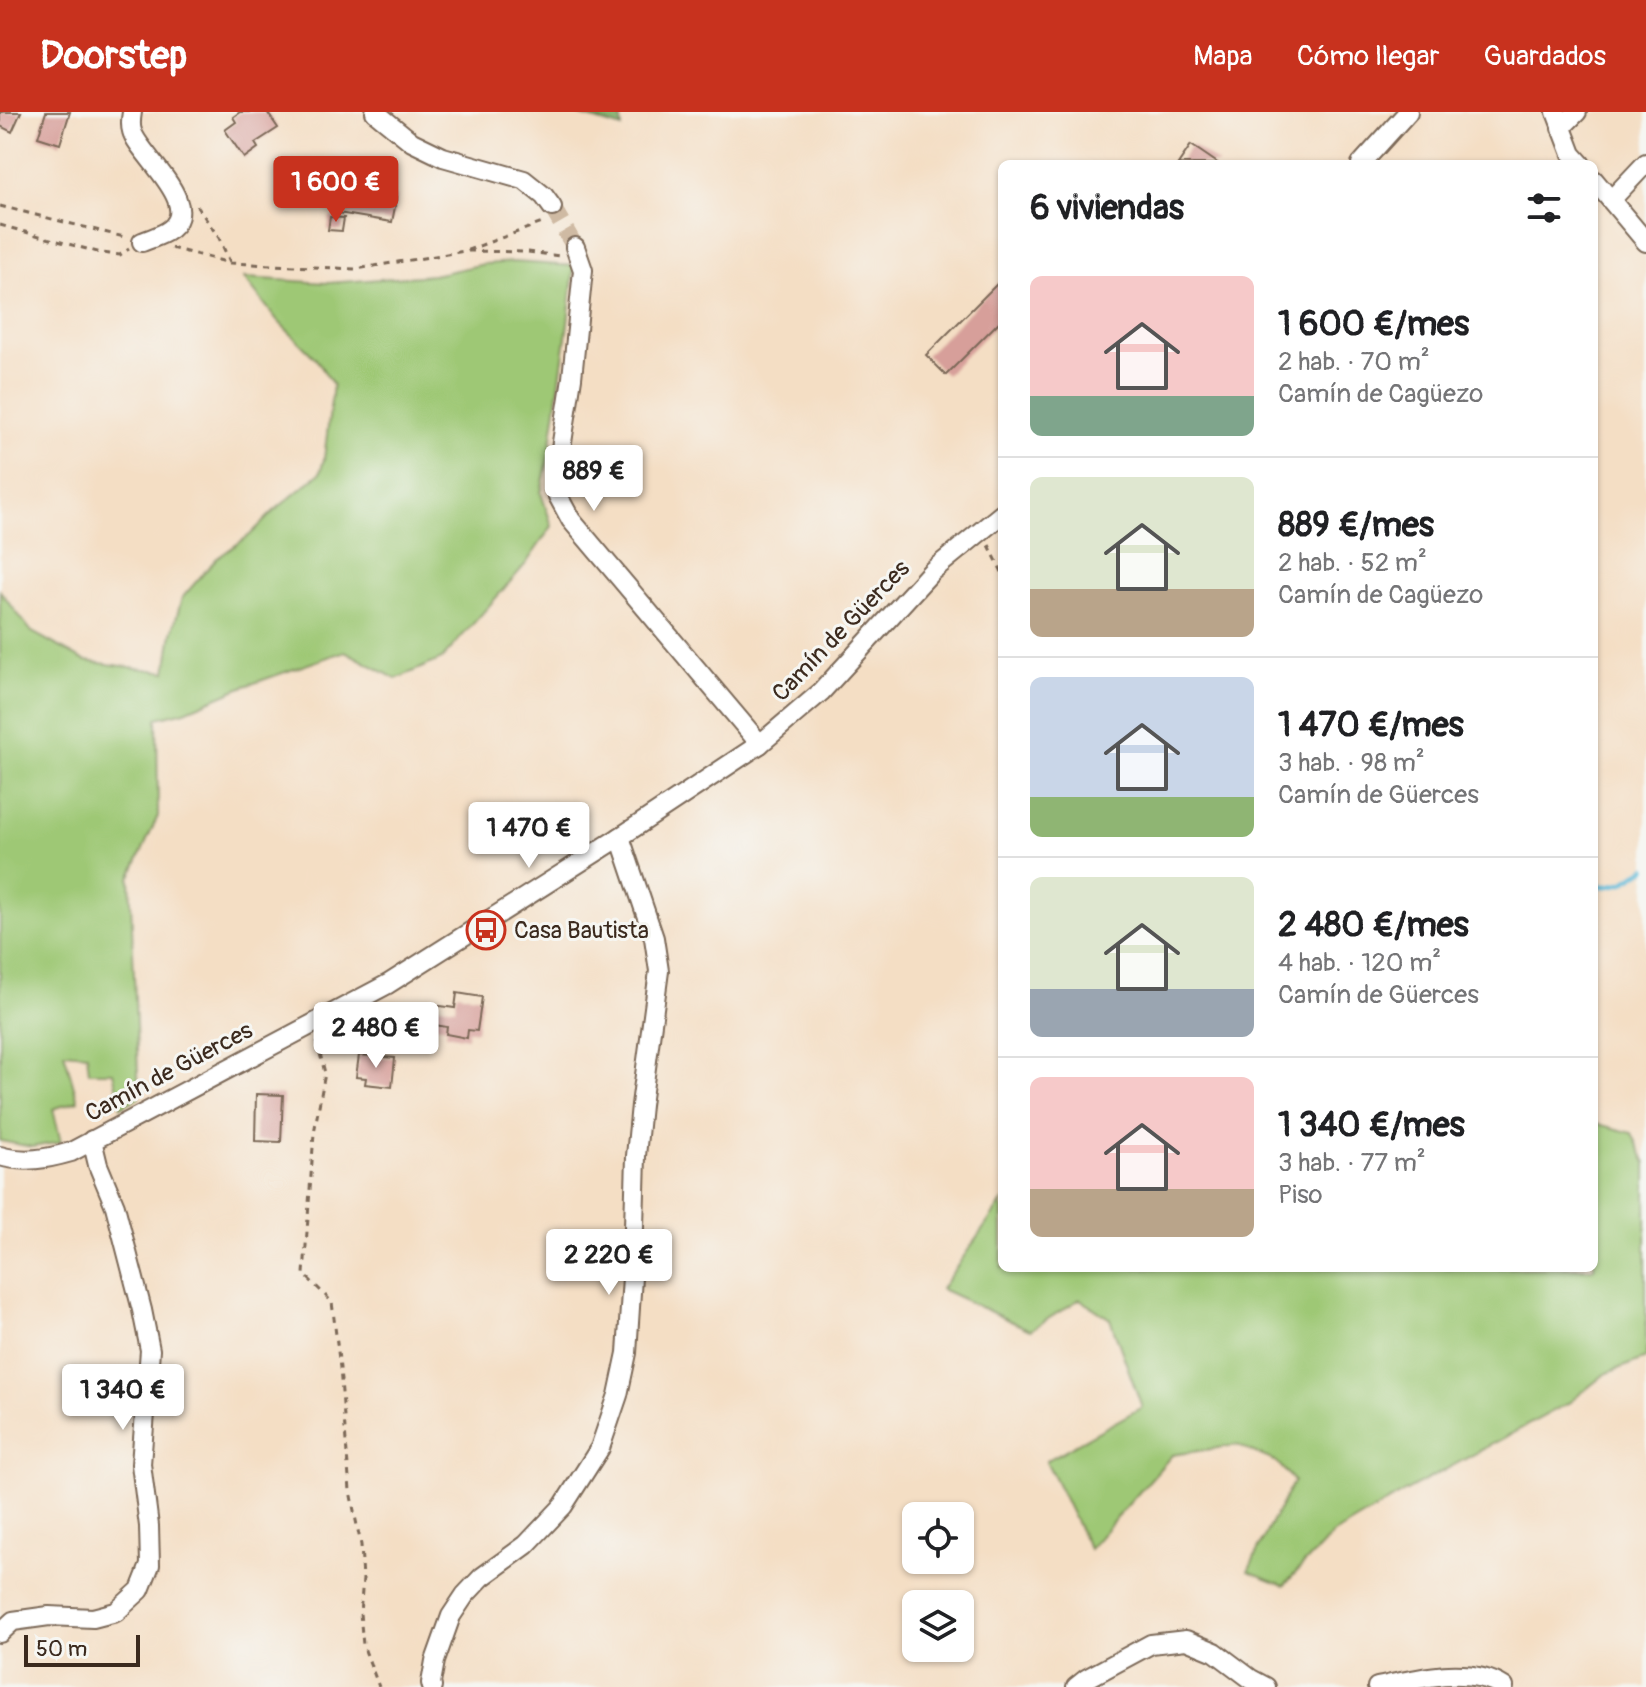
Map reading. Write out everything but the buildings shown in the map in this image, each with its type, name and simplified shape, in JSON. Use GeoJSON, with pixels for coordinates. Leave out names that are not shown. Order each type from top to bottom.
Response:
{"type":"FeatureCollection","features":[{"type":"Feature","properties":{"kind":"street"},"geometry":{"type":"LineString","coordinates":[[132,112],[132,133],[166,177],[179,203],[178,219],[168,231],[142,242]]}},
{"type":"Feature","properties":{"kind":"street"},"geometry":{"type":"LineString","coordinates":[[375,112],[412,142],[443,157],[524,180],[544,196],[548,215]]}},
{"type":"Feature","properties":{"kind":"street"},"geometry":{"type":"LineString","coordinates":[[1365,160],[1408,112]]}},
{"type":"Feature","properties":{"kind":"street"},"geometry":{"type":"LineString","coordinates":[[1577,112],[1558,120],[1577,160]]}},
{"type":"Feature","properties":{"kind":"street"},"geometry":{"type":"LineString","coordinates":[[1611,200],[1646,163]]}},
{"type":"Feature","properties":{"kind":"street"},"geometry":{"type":"LineString","coordinates":[[1598,185],[1646,242]]}},
{"type":"Feature","properties":{"kind":"street"},"geometry":{"type":"LineString","coordinates":[[578,253],[583,270],[572,378],[556,481],[558,496],[571,520],[760,744]]}},
{"type":"Feature","properties":{"kind":"street","name":"Camín de Güerces"},"geometry":{"type":"LineString","coordinates":[[0,1156],[14,1160],[47,1159],[71,1152],[388,984],[620,837],[760,744],[821,692],[932,571],[998,517]]}},
{"type":"Feature","properties":{"kind":"street"},"geometry":{"type":"LineString","coordinates":[[432,1687],[435,1661],[451,1616],[473,1586],[526,1545],[563,1506],[600,1448],[618,1395],[627,1353],[636,1156],[659,971],[654,938],[620,837]]}},
{"type":"Feature","properties":{"kind":"street"},"geometry":{"type":"LineString","coordinates":[[0,1633],[13,1621],[49,1616],[93,1618],[116,1612],[140,1590],[150,1565],[149,1526],[141,1464],[150,1350],[115,1206],[98,1165],[92,1140]]}},
{"type":"Feature","properties":{"kind":"street"},"geometry":{"type":"LineString","coordinates":[[1076,1687],[1151,1644],[1186,1640],[1215,1652],[1266,1687]]}},
{"type":"Feature","properties":{"kind":"street"},"geometry":{"type":"LineString","coordinates":[[1377,1687],[1435,1676],[1470,1676],[1504,1687]]}},
{"type":"Feature","properties":{"kind":"path"},"geometry":{"type":"LineString","coordinates":[[0,206],[142,242]]}},
{"type":"Feature","properties":{"kind":"path"},"geometry":{"type":"LineString","coordinates":[[465,251],[548,215]]}},
{"type":"Feature","properties":{"kind":"path"},"geometry":{"type":"LineString","coordinates":[[0,225],[101,253],[120,255],[142,242]]}},
{"type":"Feature","properties":{"kind":"path"},"geometry":{"type":"LineString","coordinates":[[172,249],[230,263],[356,269],[465,251],[578,253]]}},
{"type":"Feature","properties":{"kind":"path"},"geometry":{"type":"LineString","coordinates":[[982,531],[998,564]]}},
{"type":"Feature","properties":{"kind":"path"},"geometry":{"type":"LineString","coordinates":[[312,1023],[325,1073],[314,1133],[304,1274],[332,1302],[350,1491],[361,1545],[363,1645],[379,1687]]}},
{"type":"Feature","properties":{"kind":"green space"},"geometry":{"type":"Polygon","coordinates":[[[620,112],[622,128],[575,114],[620,112]]]}},
{"type":"Feature","properties":{"kind":"green space"},"geometry":{"type":"Polygon","coordinates":[[[514,262],[574,266],[550,451],[541,493],[552,526],[525,565],[442,659],[396,679],[345,651],[185,711],[157,718],[158,816],[130,878],[139,1098],[121,1107],[113,1072],[89,1072],[87,1054],[64,1052],[78,1101],[53,1109],[61,1142],[32,1147],[0,1141],[0,591],[32,632],[85,661],[166,672],[182,598],[216,559],[250,535],[320,473],[324,459],[333,385],[316,359],[278,321],[244,278],[328,283],[433,275],[484,264],[514,262]]]}},
{"type":"Feature","properties":{"kind":"green space"},"geometry":{"type":"Polygon","coordinates":[[[1598,1124],[1632,1133],[1646,1163],[1646,1358],[1605,1374],[1570,1402],[1332,1535],[1284,1585],[1248,1571],[1294,1481],[1277,1462],[1237,1445],[1172,1455],[1089,1549],[1046,1461],[1142,1407],[1110,1319],[1080,1299],[1030,1330],[941,1289],[998,1208],[998,1272],[1598,1272],[1598,1124]]]}},
{"type":"Feature","properties":{"kind":"waterway"},"geometry":{"type":"LineString","coordinates":[[1598,886],[1623,883],[1646,868]]}},
{"type":"Feature","properties":{"kind":"tunnel"},"geometry":{"type":"LineString","coordinates":[[552,207],[575,247]]}},
{"type":"Feature","properties":{"kind":"place","name":"Casa Bautista"},"geometry":{"type":"Point","coordinates":[486,930]}}]}
